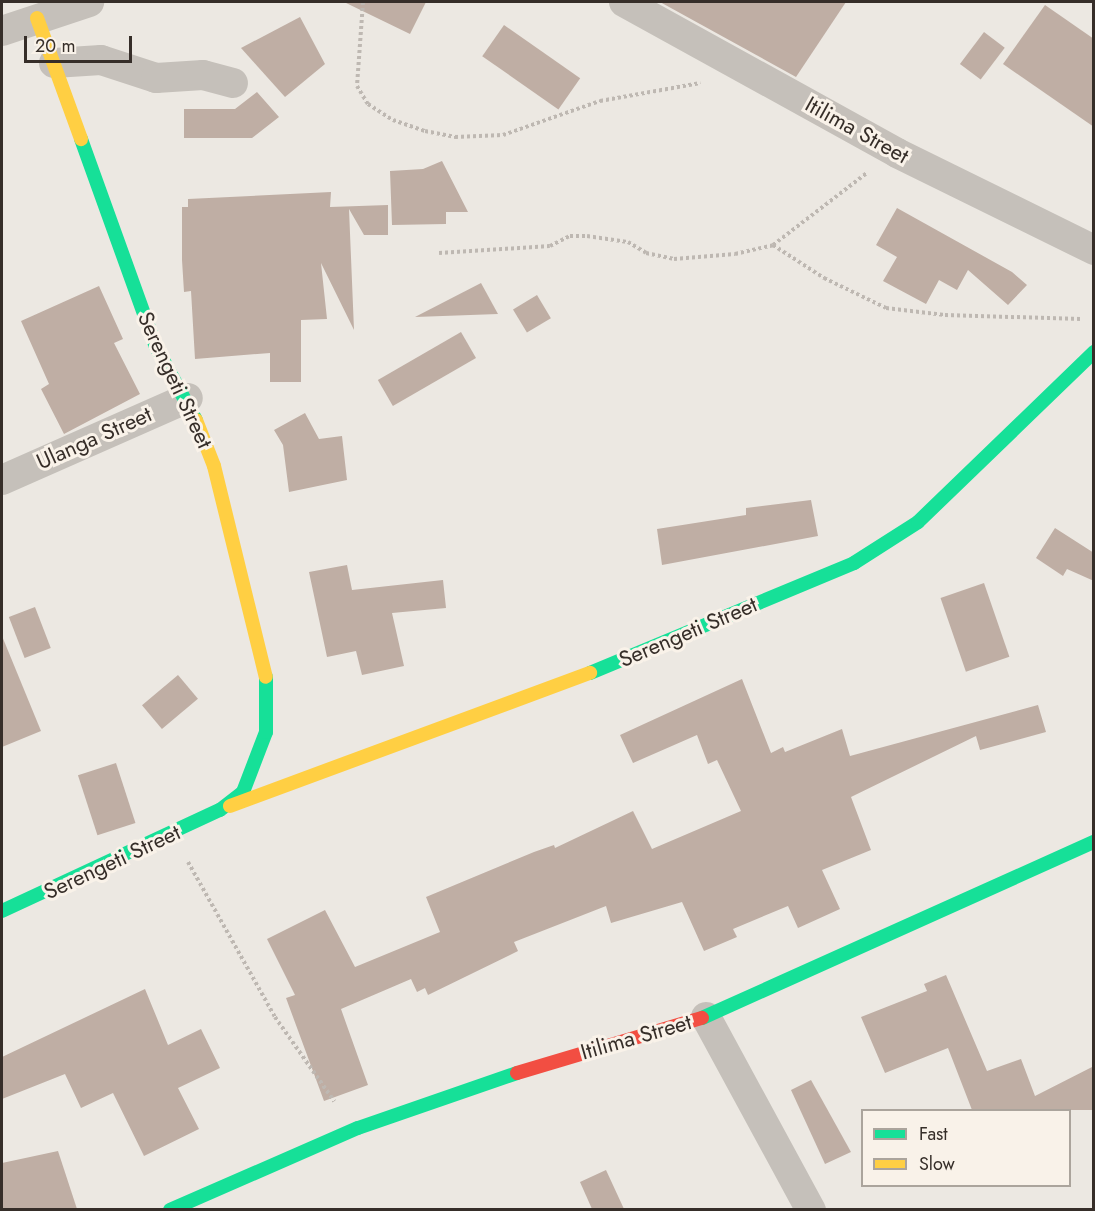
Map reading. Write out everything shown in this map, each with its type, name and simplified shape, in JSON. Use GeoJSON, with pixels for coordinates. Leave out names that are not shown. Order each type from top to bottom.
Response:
{"type":"FeatureCollection","features":[{"type":"Feature","properties":{"kind":"street"},"geometry":{"type":"LineString","coordinates":[[2,31],[88,2]]}},
{"type":"Feature","properties":{"kind":"street","name":"Itilima Street"},"geometry":{"type":"LineString","coordinates":[[624,2],[897,153],[1094,250]]}},
{"type":"Feature","properties":{"kind":"street","name":"Serengeti Street"},"geometry":{"type":"LineString","coordinates":[[37,18],[156,347],[188,398],[214,466],[267,680],[266,732],[253,774],[243,792],[220,810]]}},
{"type":"Feature","properties":{"kind":"street"},"geometry":{"type":"LineString","coordinates":[[54,63],[102,60],[156,78],[203,75],[233,83]]}},
{"type":"Feature","properties":{"kind":"street","name":"Serengeti Street"},"geometry":{"type":"LineString","coordinates":[[2,911],[174,835],[220,810],[566,683],[854,563],[918,522],[1094,352]]}},
{"type":"Feature","properties":{"kind":"street","name":"Ulanga Street"},"geometry":{"type":"LineString","coordinates":[[2,480],[188,398]]}},
{"type":"Feature","properties":{"kind":"street","name":"Itilima Street"},"geometry":{"type":"LineString","coordinates":[[170,1209],[358,1128],[516,1073],[706,1017],[1094,842]]}},
{"type":"Feature","properties":{"kind":"street"},"geometry":{"type":"LineString","coordinates":[[706,1017],[811,1209]]}},
{"type":"Feature","properties":{"kind":"path"},"geometry":{"type":"LineString","coordinates":[[363,2],[357,86],[368,104],[393,120],[455,137],[503,135],[600,101],[754,73]]}},
{"type":"Feature","properties":{"kind":"path"},"geometry":{"type":"LineString","coordinates":[[439,254],[550,246],[570,236],[587,236],[628,242],[646,254],[674,259],[735,254],[773,244],[897,153]]}},
{"type":"Feature","properties":{"kind":"path"},"geometry":{"type":"LineString","coordinates":[[773,244],[824,278],[886,308],[945,315],[1094,319]]}},
{"type":"Feature","properties":{"kind":"path"},"geometry":{"type":"LineString","coordinates":[[174,835],[274,1017],[315,1078],[358,1128]]}},
{"type":"Feature","properties":{"kind":"building"},"geometry":{"type":"Polygon","coordinates":[[[344,2],[426,2],[410,34],[344,2]]]}},
{"type":"Feature","properties":{"kind":"building"},"geometry":{"type":"Polygon","coordinates":[[[660,2],[846,2],[796,77],[660,2]]]}},
{"type":"Feature","properties":{"kind":"building"},"geometry":{"type":"Polygon","coordinates":[[[1045,5],[1094,39],[1094,127],[1003,64],[1045,5]]]}},
{"type":"Feature","properties":{"kind":"building"},"geometry":{"type":"Polygon","coordinates":[[[300,17],[325,64],[285,97],[241,48],[300,17]]]}},
{"type":"Feature","properties":{"kind":"building"},"geometry":{"type":"Polygon","coordinates":[[[504,25],[580,78],[558,109],[482,56],[504,25]]]}},
{"type":"Feature","properties":{"kind":"building"},"geometry":{"type":"Polygon","coordinates":[[[984,32],[1005,48],[981,80],[960,64],[984,32]]]}},
{"type":"Feature","properties":{"kind":"building"},"geometry":{"type":"Polygon","coordinates":[[[257,92],[279,117],[252,138],[184,138],[184,109],[235,109],[257,92]]]}},
{"type":"Feature","properties":{"kind":"building"},"geometry":{"type":"Polygon","coordinates":[[[442,161],[468,212],[446,212],[446,224],[392,225],[390,171],[423,169],[442,161]]]}},
{"type":"Feature","properties":{"kind":"building"},"geometry":{"type":"Polygon","coordinates":[[[331,192],[330,207],[388,205],[388,235],[364,235],[349,209],[354,330],[321,263],[327,319],[301,320],[301,382],[270,382],[270,353],[195,359],[191,291],[184,292],[182,260],[182,207],[188,207],[188,199],[331,192]]]}},
{"type":"Feature","properties":{"kind":"building"},"geometry":{"type":"Polygon","coordinates":[[[897,208],[1012,272],[1027,285],[1008,305],[968,270],[957,290],[939,280],[926,304],[883,281],[897,257],[876,245],[897,208]]]}},
{"type":"Feature","properties":{"kind":"building"},"geometry":{"type":"Polygon","coordinates":[[[481,283],[498,314],[415,317],[481,283]]]}},
{"type":"Feature","properties":{"kind":"building"},"geometry":{"type":"Polygon","coordinates":[[[99,286],[123,339],[114,343],[140,394],[64,434],[41,389],[49,384],[21,321],[99,286]]]}},
{"type":"Feature","properties":{"kind":"building"},"geometry":{"type":"Polygon","coordinates":[[[537,295],[551,318],[527,333],[513,309],[537,295]]]}},
{"type":"Feature","properties":{"kind":"building"},"geometry":{"type":"Polygon","coordinates":[[[461,332],[476,358],[393,406],[378,380],[461,332]]]}},
{"type":"Feature","properties":{"kind":"building"},"geometry":{"type":"Polygon","coordinates":[[[305,413],[319,439],[342,436],[347,480],[289,492],[283,445],[274,430],[305,413]]]}},
{"type":"Feature","properties":{"kind":"building"},"geometry":{"type":"Polygon","coordinates":[[[811,500],[818,536],[662,565],[657,529],[746,515],[746,508],[811,500]]]}},
{"type":"Feature","properties":{"kind":"building"},"geometry":{"type":"Polygon","coordinates":[[[1055,528],[1094,553],[1094,581],[1067,569],[1063,576],[1036,558],[1055,528]]]}},
{"type":"Feature","properties":{"kind":"building"},"geometry":{"type":"Polygon","coordinates":[[[347,565],[352,590],[443,580],[446,608],[392,613],[404,666],[362,675],[356,651],[327,657],[309,572],[347,565]]]}},
{"type":"Feature","properties":{"kind":"building"},"geometry":{"type":"Polygon","coordinates":[[[984,583],[1009,657],[966,672],[941,598],[984,583]]]}},
{"type":"Feature","properties":{"kind":"building"},"geometry":{"type":"Polygon","coordinates":[[[35,607],[51,648],[25,658],[9,617],[35,607]]]}},
{"type":"Feature","properties":{"kind":"building"},"geometry":{"type":"Polygon","coordinates":[[[2,636],[41,731],[2,747],[2,636]]]}},
{"type":"Feature","properties":{"kind":"building"},"geometry":{"type":"Polygon","coordinates":[[[178,675],[198,699],[162,729],[142,705],[178,675]]]}},
{"type":"Feature","properties":{"kind":"building"},"geometry":{"type":"Polygon","coordinates":[[[742,679],[771,753],[783,747],[785,752],[842,729],[850,756],[1038,705],[1046,732],[980,750],[976,736],[851,797],[871,850],[822,870],[840,909],[798,928],[788,906],[733,929],[737,937],[704,951],[682,902],[611,923],[606,906],[514,942],[518,951],[428,995],[425,988],[417,992],[411,979],[341,1009],[368,1085],[324,1101],[286,998],[295,995],[267,939],[325,910],[355,967],[440,932],[426,897],[534,852],[554,845],[555,848],[633,811],[652,849],[741,811],[717,760],[708,764],[697,735],[633,763],[620,735],[742,679]]]}},
{"type":"Feature","properties":{"kind":"building"},"geometry":{"type":"Polygon","coordinates":[[[116,763],[135,823],[97,835],[78,775],[116,763]]]}},
{"type":"Feature","properties":{"kind":"building"},"geometry":{"type":"Polygon","coordinates":[[[946,975],[987,1071],[1021,1059],[1035,1096],[1094,1066],[1094,1110],[972,1109],[948,1048],[885,1073],[861,1017],[927,991],[924,984],[946,975]]]}},
{"type":"Feature","properties":{"kind":"building"},"geometry":{"type":"Polygon","coordinates":[[[145,989],[168,1045],[201,1029],[220,1068],[178,1088],[199,1129],[144,1156],[113,1093],[81,1108],[65,1074],[2,1099],[2,1057],[145,989]]]}},
{"type":"Feature","properties":{"kind":"building"},"geometry":{"type":"Polygon","coordinates":[[[811,1080],[851,1152],[825,1164],[791,1090],[811,1080]]]}},
{"type":"Feature","properties":{"kind":"building"},"geometry":{"type":"Polygon","coordinates":[[[58,1151],[77,1209],[2,1209],[2,1163],[58,1151]]]}},
{"type":"Feature","properties":{"kind":"building"},"geometry":{"type":"Polygon","coordinates":[[[606,1170],[624,1209],[592,1209],[580,1182],[606,1170]]]}},
{"type":"Feature","properties":{"kind":"traffic: fast"},"geometry":{"type":"LineString","coordinates":[[81,139],[156,347],[196,420]]}},
{"type":"Feature","properties":{"kind":"traffic: fast"},"geometry":{"type":"LineString","coordinates":[[590,673],[854,563],[918,522],[1094,352]]}},
{"type":"Feature","properties":{"kind":"traffic: fast"},"geometry":{"type":"LineString","coordinates":[[2,911],[220,810],[243,792],[266,732],[266,677]]}},
{"type":"Feature","properties":{"kind":"traffic: fast"},"geometry":{"type":"LineString","coordinates":[[702,1018],[1094,842]]}},
{"type":"Feature","properties":{"kind":"traffic: fast"},"geometry":{"type":"LineString","coordinates":[[170,1210],[358,1128],[517,1073]]}},
{"type":"Feature","properties":{"kind":"traffic: slow"},"geometry":{"type":"LineString","coordinates":[[37,18],[81,139]]}},
{"type":"Feature","properties":{"kind":"traffic: slow"},"geometry":{"type":"LineString","coordinates":[[196,420],[214,466],[266,677]]}},
{"type":"Feature","properties":{"kind":"traffic: slow"},"geometry":{"type":"LineString","coordinates":[[230,806],[590,673]]}},
{"type":"Feature","properties":{"kind":"traffic: jam"},"geometry":{"type":"LineString","coordinates":[[517,1073],[702,1018]]}}]}
